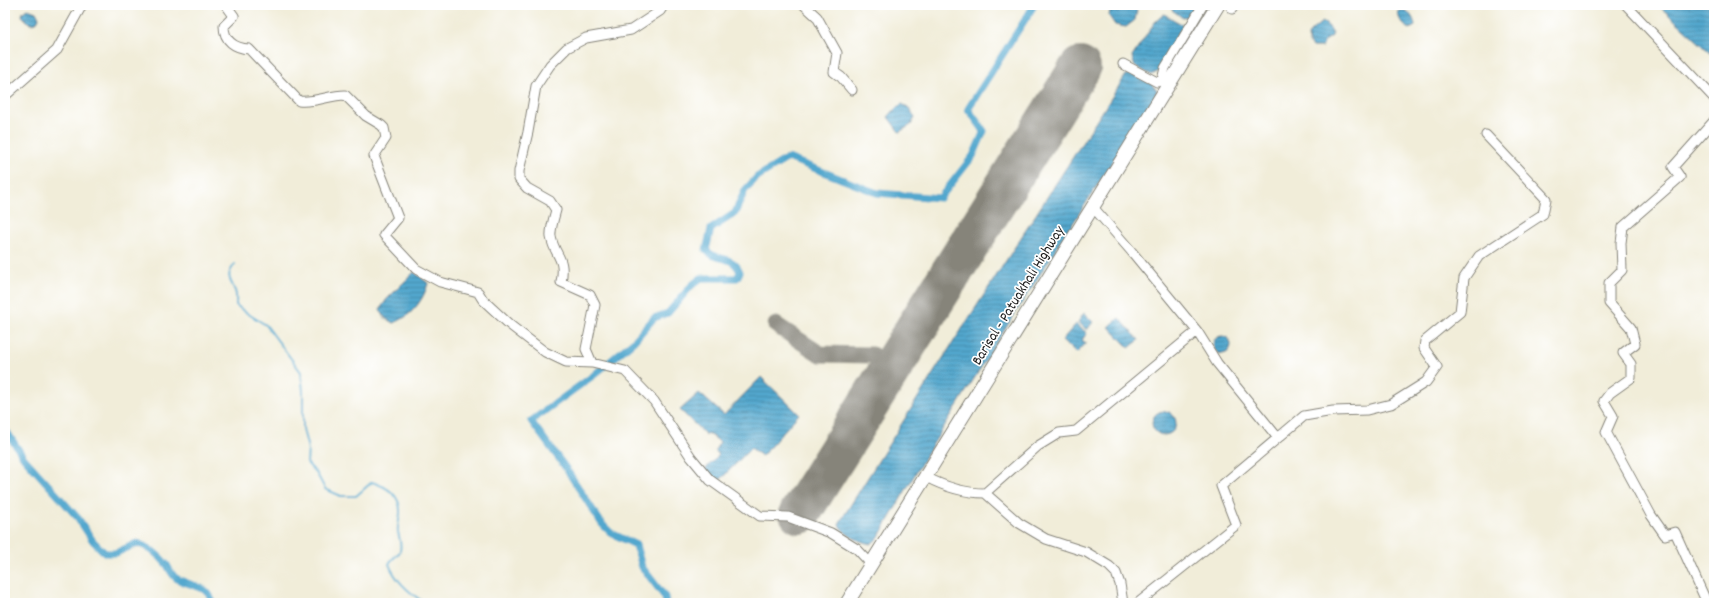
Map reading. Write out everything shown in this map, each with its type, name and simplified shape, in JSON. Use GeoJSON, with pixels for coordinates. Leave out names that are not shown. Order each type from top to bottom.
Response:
{"type":"FeatureCollection","features":[{"type":"Feature","properties":{"kind":"highway","name":"Barisal - Patuakhali Highway"},"geometry":{"type":"LineString","coordinates":[[847,603],[1218,5]]}},
{"type":"Feature","properties":{"kind":"street"},"geometry":{"type":"LineString","coordinates":[[5,96],[57,50],[82,5]]}},
{"type":"Feature","properties":{"kind":"street"},"geometry":{"type":"LineString","coordinates":[[226,5],[234,16],[224,26],[225,36],[229,41],[240,48],[249,49],[299,101],[310,101],[334,95],[345,95],[366,116],[379,123],[384,128],[386,138],[374,156],[398,218],[384,235],[416,269],[440,282],[478,292],[483,300],[510,325],[545,352],[566,362],[592,363],[625,371],[654,401],[691,457],[710,480],[760,516],[788,518],[831,532],[857,549],[871,564]]}},
{"type":"Feature","properties":{"kind":"street"},"geometry":{"type":"LineString","coordinates":[[592,363],[586,349],[595,305],[590,294],[561,282],[563,271],[561,259],[551,236],[556,210],[550,201],[527,188],[519,179],[519,171],[536,86],[550,65],[567,48],[586,38],[631,30],[660,11],[664,5]]}},
{"type":"Feature","properties":{"kind":"street"},"geometry":{"type":"LineString","coordinates":[[804,5],[817,18],[838,53],[834,72],[841,77],[852,90]]}},
{"type":"Feature","properties":{"kind":"street"},"geometry":{"type":"LineString","coordinates":[[1123,64],[1157,82],[1162,80],[1165,68],[1203,5]]}},
{"type":"Feature","properties":{"kind":"street"},"geometry":{"type":"LineString","coordinates":[[1626,5],[1714,98]]}},
{"type":"Feature","properties":{"kind":"street"},"geometry":{"type":"LineString","coordinates":[[1707,603],[1675,532],[1665,535],[1606,432],[1613,416],[1604,401],[1610,393],[1631,378],[1631,364],[1623,353],[1635,344],[1631,328],[1609,303],[1609,283],[1622,270],[1622,227],[1680,177],[1673,167],[1714,121]]}},
{"type":"Feature","properties":{"kind":"street"},"geometry":{"type":"LineString","coordinates":[[1138,603],[1236,525],[1221,486],[1304,416],[1333,411],[1367,410],[1392,404],[1426,382],[1437,367],[1424,348],[1425,341],[1460,312],[1464,278],[1479,256],[1543,214],[1546,199],[1486,135]]}},
{"type":"Feature","properties":{"kind":"street"},"geometry":{"type":"LineString","coordinates":[[1092,206],[1197,330],[1217,363],[1278,438]]}},
{"type":"Feature","properties":{"kind":"street"},"geometry":{"type":"LineString","coordinates":[[985,493],[1038,446],[1059,433],[1076,431],[1197,330]]}},
{"type":"Feature","properties":{"kind":"street"},"geometry":{"type":"LineString","coordinates":[[926,477],[956,490],[970,493],[985,493],[1019,523],[1046,539],[1086,552],[1108,566],[1116,573],[1120,584],[1123,603]]}},
{"type":"Feature","properties":{"kind":"water"},"geometry":{"type":"Polygon","coordinates":[[[1111,5],[1133,5],[1137,10],[1135,20],[1126,27],[1115,25],[1109,16],[1111,5]]]}},
{"type":"Feature","properties":{"kind":"water"},"geometry":{"type":"Polygon","coordinates":[[[1172,5],[1196,5],[1188,17],[1183,18],[1172,10],[1172,5]]]}},
{"type":"Feature","properties":{"kind":"water"},"geometry":{"type":"Polygon","coordinates":[[[1658,5],[1714,5],[1714,56],[1658,5]]]}},
{"type":"Feature","properties":{"kind":"water"},"geometry":{"type":"Polygon","coordinates":[[[28,9],[36,12],[39,18],[36,23],[30,24],[22,16],[23,12],[28,9]]]}},
{"type":"Feature","properties":{"kind":"water"},"geometry":{"type":"Polygon","coordinates":[[[1402,10],[1409,14],[1414,20],[1415,26],[1410,29],[1403,24],[1399,18],[1398,12],[1402,10]]]}},
{"type":"Feature","properties":{"kind":"water"},"geometry":{"type":"Polygon","coordinates":[[[1164,14],[1183,25],[1159,71],[1151,75],[1135,66],[1132,57],[1155,22],[1164,14]]]}},
{"type":"Feature","properties":{"kind":"water"},"geometry":{"type":"Polygon","coordinates":[[[1322,22],[1330,28],[1332,31],[1332,36],[1325,41],[1322,47],[1312,47],[1309,43],[1308,36],[1311,31],[1322,22]]]}},
{"type":"Feature","properties":{"kind":"water"},"geometry":{"type":"Polygon","coordinates":[[[1130,74],[1151,83],[1157,91],[1155,96],[1014,315],[925,457],[878,538],[871,544],[853,538],[841,529],[839,525],[840,522],[936,369],[1126,75],[1130,74]]]}},
{"type":"Feature","properties":{"kind":"water"},"geometry":{"type":"Polygon","coordinates":[[[902,104],[908,107],[915,117],[911,125],[899,132],[888,117],[897,107],[902,104]]]}},
{"type":"Feature","properties":{"kind":"water"},"geometry":{"type":"Polygon","coordinates":[[[414,272],[428,283],[426,289],[420,302],[415,308],[405,317],[393,323],[385,318],[380,309],[387,299],[414,272]]]}},
{"type":"Feature","properties":{"kind":"water"},"geometry":{"type":"Polygon","coordinates":[[[1084,313],[1093,322],[1087,330],[1078,322],[1084,313]]]}},
{"type":"Feature","properties":{"kind":"water"},"geometry":{"type":"Polygon","coordinates":[[[1119,318],[1139,340],[1129,348],[1109,327],[1119,318]]]}},
{"type":"Feature","properties":{"kind":"water"},"geometry":{"type":"Polygon","coordinates":[[[1076,324],[1087,333],[1082,340],[1086,343],[1077,353],[1062,340],[1076,324]]]}},
{"type":"Feature","properties":{"kind":"water"},"geometry":{"type":"Polygon","coordinates":[[[1222,336],[1228,339],[1231,345],[1228,351],[1222,354],[1216,351],[1213,345],[1216,339],[1222,336]]]}},
{"type":"Feature","properties":{"kind":"water"},"geometry":{"type":"Polygon","coordinates":[[[761,377],[799,414],[762,456],[751,448],[718,482],[704,470],[719,455],[715,450],[720,442],[708,433],[706,435],[680,410],[699,393],[724,415],[761,377]]]}},
{"type":"Feature","properties":{"kind":"water"},"geometry":{"type":"Polygon","coordinates":[[[1164,411],[1173,414],[1176,423],[1173,432],[1164,435],[1155,432],[1152,423],[1155,414],[1164,411]]]}},
{"type":"Feature","properties":{"kind":"waterway"},"geometry":{"type":"LineString","coordinates":[[666,603],[665,597],[642,567],[636,545],[611,533],[602,524],[565,467],[531,421],[594,375],[634,341],[654,318],[668,313],[691,286],[701,278],[737,278],[740,272],[737,266],[729,260],[710,254],[706,250],[711,229],[735,213],[745,190],[757,177],[788,158],[877,193],[940,198],[973,156],[984,131],[968,109],[1033,7]]}},
{"type":"Feature","properties":{"kind":"waterway"},"geometry":{"type":"LineString","coordinates":[[235,264],[230,272],[229,278],[236,294],[236,305],[266,325],[301,372],[303,391],[303,429],[308,449],[307,463],[317,474],[325,489],[341,496],[356,496],[372,482],[388,489],[396,497],[400,507],[398,532],[401,548],[399,553],[389,564],[395,576],[404,586],[425,603]]}},
{"type":"Feature","properties":{"kind":"waterway"},"geometry":{"type":"LineString","coordinates":[[5,429],[24,458],[78,518],[93,541],[105,553],[116,553],[137,543],[150,549],[161,558],[176,578],[207,592],[212,603]]}},
{"type":"Feature","properties":{"kind":"taxiway"},"geometry":{"type":"LineString","coordinates":[[776,325],[820,354],[872,355],[891,368]]}},
{"type":"Feature","properties":{"kind":"runway"},"geometry":{"type":"LineString","coordinates":[[800,513],[1080,68]]}}]}
